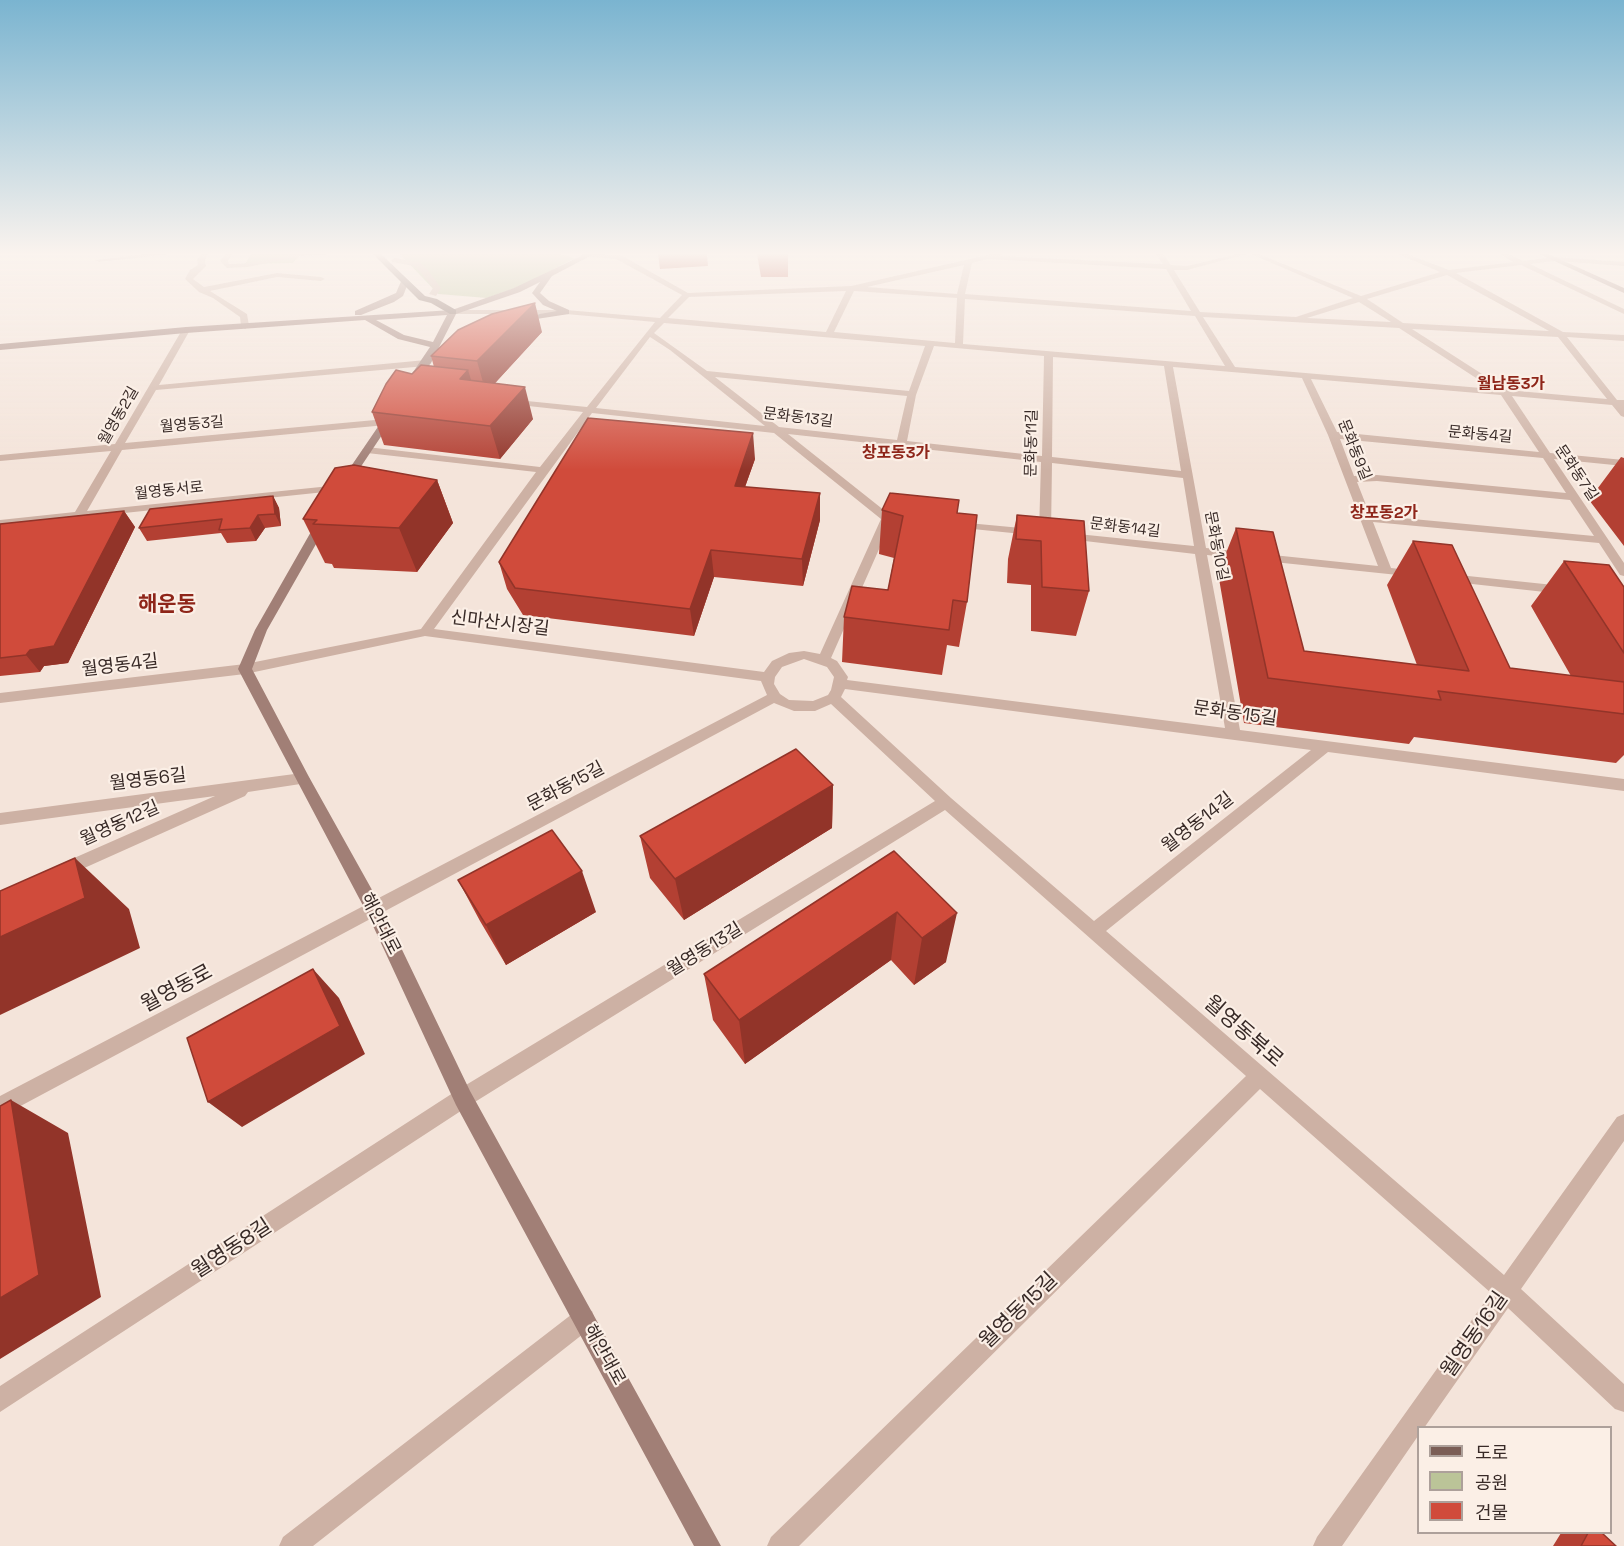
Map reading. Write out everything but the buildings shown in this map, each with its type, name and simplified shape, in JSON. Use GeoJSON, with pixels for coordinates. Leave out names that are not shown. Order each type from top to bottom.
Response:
{"type":"FeatureCollection","features":[{"type":"Feature","properties":{"kind":"main road"},"geometry":{"type":"LineString","coordinates":[[0,347],[243,326]]}},
{"type":"Feature","properties":{"kind":"main road"},"geometry":{"type":"LineString","coordinates":[[384,326],[401,337],[435,345]]}},
{"type":"Feature","properties":{"kind":"main road"},"geometry":{"type":"LineString","coordinates":[[245,669],[261,630],[341,488],[426,363],[445,326]]}},
{"type":"Feature","properties":{"kind":"main road"},"geometry":{"type":"LineString","coordinates":[[0,357],[26,345]]}},
{"type":"Feature","properties":{"kind":"main road"},"geometry":{"type":"LineString","coordinates":[[407,392],[440,357]]}},
{"type":"Feature","properties":{"kind":"main road","name":"해안대로"},"geometry":{"type":"LineString","coordinates":[[245,669],[302,779],[375,911],[463,1098],[708,1546]]}},
{"type":"Feature","properties":{"kind":"street","name":"신마산시장길"},"geometry":{"type":"LineString","coordinates":[[657,326],[649,333],[543,470],[425,632],[768,677]]}},
{"type":"Feature","properties":{"kind":"street"},"geometry":{"type":"LineString","coordinates":[[729,326],[959,344],[1233,371],[1305,375],[1624,403]]}},
{"type":"Feature","properties":{"kind":"street"},"geometry":{"type":"LineString","coordinates":[[829,334],[833,326]]}},
{"type":"Feature","properties":{"kind":"street"},"geometry":{"type":"LineString","coordinates":[[959,344],[960,326]]}},
{"type":"Feature","properties":{"kind":"street"},"geometry":{"type":"LineString","coordinates":[[1205,326],[1233,371]]}},
{"type":"Feature","properties":{"kind":"street"},"geometry":{"type":"LineString","coordinates":[[1405,326],[1504,392]]}},
{"type":"Feature","properties":{"kind":"street"},"geometry":{"type":"LineString","coordinates":[[1408,326],[1624,338]]}},
{"type":"Feature","properties":{"kind":"street"},"geometry":{"type":"LineString","coordinates":[[1547,326],[1559,333],[1624,414]]}},
{"type":"Feature","properties":{"kind":"street","name":"월영동2길"},"geometry":{"type":"LineString","coordinates":[[78,516],[186,330]]}},
{"type":"Feature","properties":{"kind":"street"},"geometry":{"type":"LineString","coordinates":[[649,333],[673,348],[887,518],[910,520]]}},
{"type":"Feature","properties":{"kind":"street"},"geometry":{"type":"LineString","coordinates":[[900,445],[912,394],[931,342]]}},
{"type":"Feature","properties":{"kind":"street","name":"문화동11길"},"geometry":{"type":"LineString","coordinates":[[1045,533],[1049,353]]}},
{"type":"Feature","properties":{"kind":"street"},"geometry":{"type":"LineString","coordinates":[[152,388],[426,363]]}},
{"type":"Feature","properties":{"kind":"street","name":"문화동10길"},"geometry":{"type":"LineString","coordinates":[[1168,365],[1233,733]]}},
{"type":"Feature","properties":{"kind":"street"},"geometry":{"type":"LineString","coordinates":[[702,373],[912,394]]}},
{"type":"Feature","properties":{"kind":"street","name":"문화동9길"},"geometry":{"type":"LineString","coordinates":[[1305,375],[1333,435],[1386,571]]}},
{"type":"Feature","properties":{"kind":"street","name":"문화동7길"},"geometry":{"type":"LineString","coordinates":[[1504,392],[1624,572]]}},
{"type":"Feature","properties":{"kind":"street","name":"문화동13길"},"geometry":{"type":"LineString","coordinates":[[498,400],[1186,475]]}},
{"type":"Feature","properties":{"kind":"street","name":"월영동3길"},"geometry":{"type":"LineString","coordinates":[[0,458],[386,422]]}},
{"type":"Feature","properties":{"kind":"street","name":"문화동4길"},"geometry":{"type":"LineString","coordinates":[[1333,435],[1624,463]]}},
{"type":"Feature","properties":{"kind":"street"},"geometry":{"type":"LineString","coordinates":[[367,450],[543,470]]}},
{"type":"Feature","properties":{"kind":"street"},"geometry":{"type":"LineString","coordinates":[[1350,478],[1377,478],[1574,497]]}},
{"type":"Feature","properties":{"kind":"street","name":"월영동서로"},"geometry":{"type":"LineString","coordinates":[[0,523],[341,488]]}},
{"type":"Feature","properties":{"kind":"street"},"geometry":{"type":"LineString","coordinates":[[824,659],[887,518]]}},
{"type":"Feature","properties":{"kind":"street"},"geometry":{"type":"LineString","coordinates":[[1365,518],[1602,540]]}},
{"type":"Feature","properties":{"kind":"street","name":"문화동14길"},"geometry":{"type":"LineString","coordinates":[[944,523],[1576,592]]}},
{"type":"Feature","properties":{"kind":"street","name":"월영동4길"},"geometry":{"type":"LineString","coordinates":[[0,698],[245,669],[425,632]]}},
{"type":"Feature","properties":{"kind":"street"},"geometry":{"type":"LineString","coordinates":[[804,655],[824,659],[838,670],[837,691],[815,706],[804,707],[784,703],[776,698],[767,684],[768,677],[777,664],[794,656],[804,655]]}},
{"type":"Feature","properties":{"kind":"street","name":"문화동15길"},"geometry":{"type":"LineString","coordinates":[[837,691],[1233,733],[1624,785]]}},
{"type":"Feature","properties":{"kind":"street","name":"월영동북로"},"geometry":{"type":"LineString","coordinates":[[837,691],[946,802],[1506,1291],[1624,1400]]}},
{"type":"Feature","properties":{"kind":"street","name":"문화동15길"},"geometry":{"type":"LineString","coordinates":[[375,911],[776,698]]}},
{"type":"Feature","properties":{"kind":"street","name":"월영동14길"},"geometry":{"type":"LineString","coordinates":[[1094,931],[1326,746]]}},
{"type":"Feature","properties":{"kind":"street","name":"월영동6길"},"geometry":{"type":"LineString","coordinates":[[0,819],[302,779]]}},
{"type":"Feature","properties":{"kind":"street","name":"월영동12길"},"geometry":{"type":"LineString","coordinates":[[43,880],[256,785]]}},
{"type":"Feature","properties":{"kind":"street","name":"월영동13길"},"geometry":{"type":"LineString","coordinates":[[463,1098],[946,802]]}},
{"type":"Feature","properties":{"kind":"street","name":"월영동로"},"geometry":{"type":"LineString","coordinates":[[0,1107],[375,911]]}},
{"type":"Feature","properties":{"kind":"street","name":"월영동15길"},"geometry":{"type":"LineString","coordinates":[[780,1546],[1259,1076]]}},
{"type":"Feature","properties":{"kind":"street","name":"월영동8길"},"geometry":{"type":"LineString","coordinates":[[0,1400],[463,1098]]}},
{"type":"Feature","properties":{"kind":"street","name":"월영동16길"},"geometry":{"type":"LineString","coordinates":[[1326,1546],[1624,1124]]}},
{"type":"Feature","properties":{"kind":"street"},"geometry":{"type":"LineString","coordinates":[[292,1546],[584,1319]]}},
{"type":"Feature","properties":{"kind":"district","name":"월남동3가"},"geometry":{"type":"Point","coordinates":[1511,385]}},
{"type":"Feature","properties":{"kind":"district","name":"창포동3가"},"geometry":{"type":"Point","coordinates":[896,454]}},
{"type":"Feature","properties":{"kind":"district","name":"창포동2가"},"geometry":{"type":"Point","coordinates":[1384,514]}},
{"type":"Feature","properties":{"kind":"district","name":"해운동"},"geometry":{"type":"Point","coordinates":[167,605]}}]}
